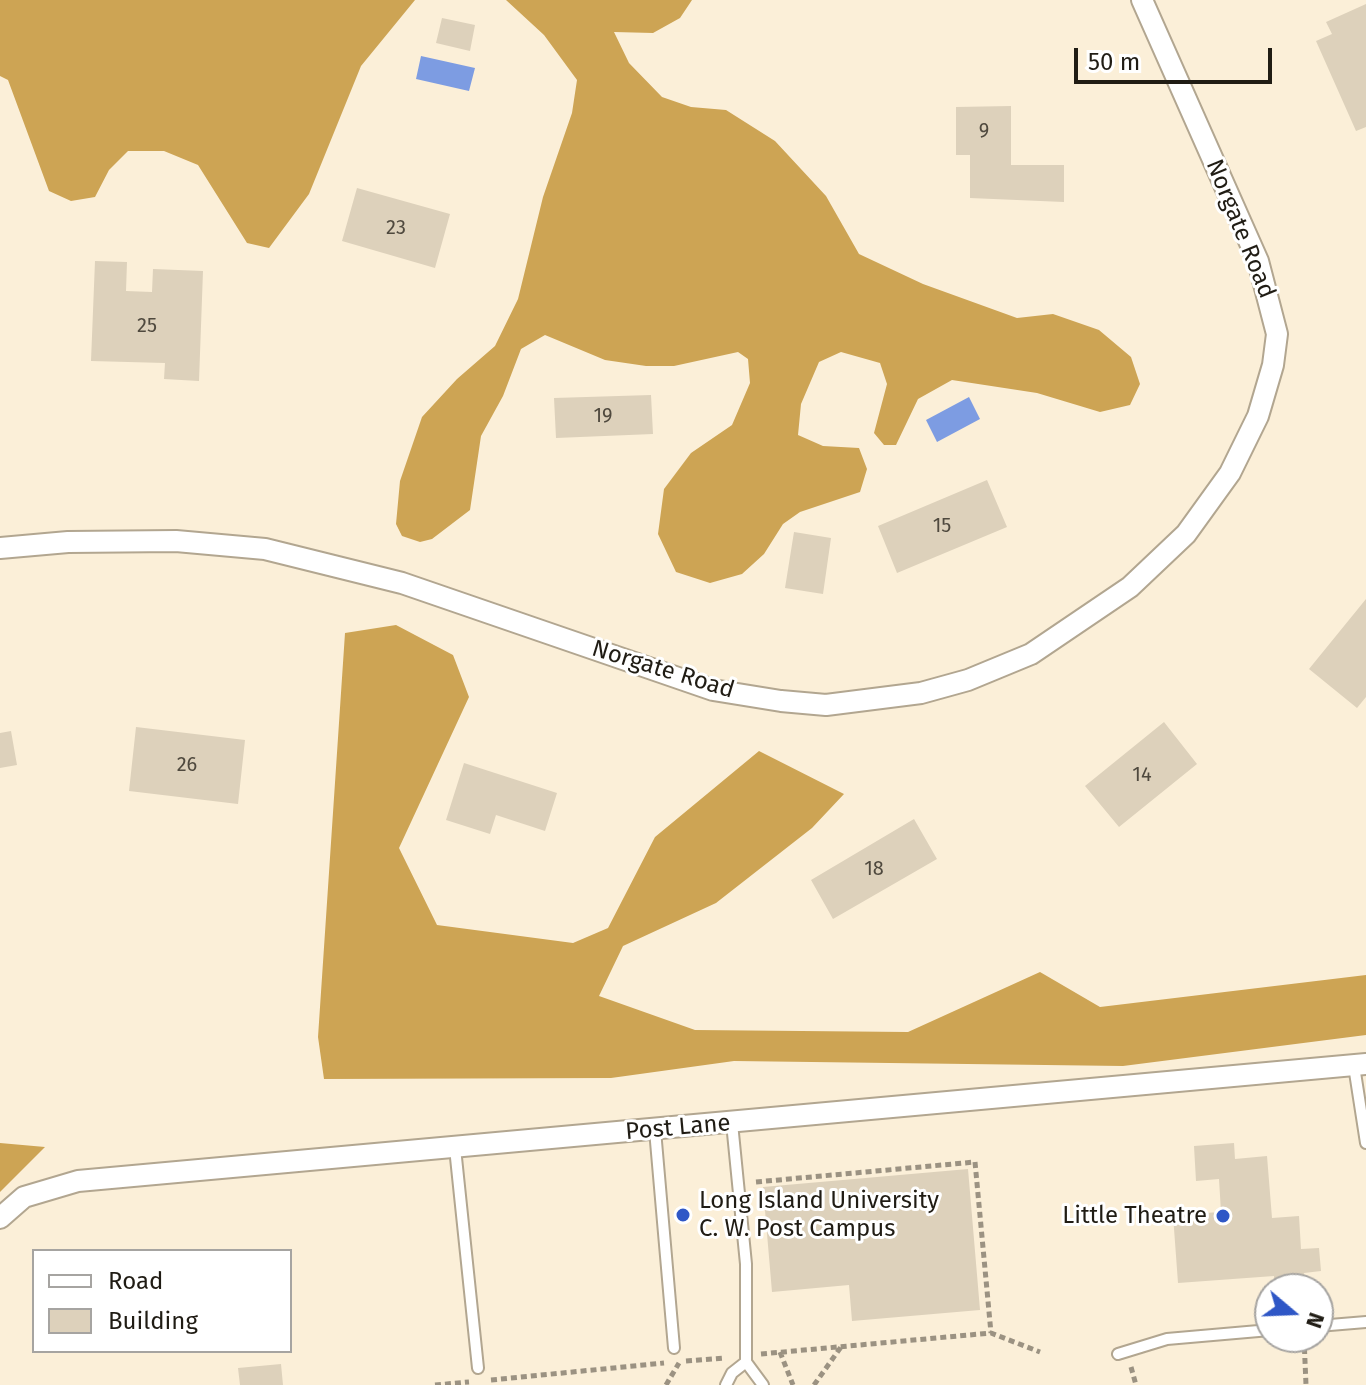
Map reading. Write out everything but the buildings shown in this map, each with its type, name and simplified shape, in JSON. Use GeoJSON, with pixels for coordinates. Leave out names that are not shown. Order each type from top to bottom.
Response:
{"type":"FeatureCollection","features":[{"type":"Feature","properties":{"kind":"street","name":"Norgate Road"},"geometry":{"type":"LineString","coordinates":[[0,548],[68,542],[176,541],[265,549],[402,583],[713,690],[781,701],[826,705],[921,693],[968,680],[1031,654],[1119,596],[1149,572],[1186,534],[1230,473],[1258,416],[1273,365],[1277,334],[1258,261],[1142,0]]}},
{"type":"Feature","properties":{"kind":"street","name":"Post Lane"},"geometry":{"type":"LineString","coordinates":[[0,1218],[24,1197],[78,1181],[1360,1065]]}},
{"type":"Feature","properties":{"kind":"lane"},"geometry":{"type":"LineString","coordinates":[[1360,1065],[1366,1143]]}},
{"type":"Feature","properties":{"kind":"lane"},"geometry":{"type":"LineString","coordinates":[[732,1123],[746,1264],[746,1362],[763,1385]]}},
{"type":"Feature","properties":{"kind":"lane"},"geometry":{"type":"LineString","coordinates":[[655,1130],[674,1348]]}},
{"type":"Feature","properties":{"kind":"lane"},"geometry":{"type":"LineString","coordinates":[[455,1148],[478,1368]]}},
{"type":"Feature","properties":{"kind":"lane"},"geometry":{"type":"LineString","coordinates":[[1334,1325],[1366,1322]]}},
{"type":"Feature","properties":{"kind":"lane"},"geometry":{"type":"LineString","coordinates":[[1118,1354],[1167,1339],[1254,1331]]}},
{"type":"Feature","properties":{"kind":"lane"},"geometry":{"type":"LineString","coordinates":[[726,1385],[732,1373],[746,1362]]}},
{"type":"Feature","properties":{"kind":"path"},"geometry":{"type":"LineString","coordinates":[[756,1182],[975,1162],[991,1333]]}},
{"type":"Feature","properties":{"kind":"path"},"geometry":{"type":"LineString","coordinates":[[814,1385],[841,1346]]}},
{"type":"Feature","properties":{"kind":"path"},"geometry":{"type":"LineString","coordinates":[[780,1352],[793,1385]]}},
{"type":"Feature","properties":{"kind":"path"},"geometry":{"type":"LineString","coordinates":[[1305,1353],[1306,1385]]}},
{"type":"Feature","properties":{"kind":"path"},"geometry":{"type":"LineString","coordinates":[[666,1385],[679,1362]]}},
{"type":"Feature","properties":{"kind":"shaded area"},"geometry":{"type":"Polygon","coordinates":[[[0,0],[415,0],[361,66],[309,194],[269,248],[247,243],[198,165],[164,151],[128,151],[109,170],[95,197],[71,201],[49,191],[8,80],[0,76],[0,0]]]}},
{"type":"Feature","properties":{"kind":"shaded area"},"geometry":{"type":"Polygon","coordinates":[[[506,0],[692,0],[680,18],[653,33],[614,32],[629,63],[662,97],[691,107],[726,110],[775,141],[826,196],[859,254],[923,284],[1017,318],[1053,314],[1099,330],[1131,357],[1140,384],[1130,405],[1100,412],[1037,393],[952,380],[918,399],[896,445],[884,445],[874,433],[887,384],[880,363],[841,352],[819,362],[801,404],[798,435],[823,446],[859,448],[867,469],[860,492],[800,512],[783,524],[764,554],[742,574],[710,583],[676,572],[658,534],[664,489],[691,453],[732,425],[750,383],[748,359],[738,352],[674,366],[646,366],[605,360],[545,335],[521,349],[503,396],[481,436],[470,510],[432,539],[420,542],[402,536],[396,524],[400,481],[422,417],[457,379],[495,346],[518,299],[543,197],[572,113],[577,80],[544,35],[506,0]]]}},
{"type":"Feature","properties":{"kind":"shaded area"},"geometry":{"type":"Polygon","coordinates":[[[396,625],[453,655],[469,697],[399,848],[437,925],[573,943],[608,928],[655,837],[759,751],[844,794],[812,828],[716,903],[623,946],[599,996],[695,1030],[908,1032],[1040,972],[1100,1007],[1366,975],[1366,1035],[1123,1066],[734,1061],[611,1078],[324,1079],[318,1037],[345,633],[396,625]]]}},
{"type":"Feature","properties":{"kind":"shaded area"},"geometry":{"type":"Polygon","coordinates":[[[0,1143],[45,1147],[0,1192],[0,1143]]]}},
{"type":"Feature","properties":{"kind":"water"},"geometry":{"type":"Polygon","coordinates":[[[421,56],[475,68],[469,91],[416,79],[421,56]]]}},
{"type":"Feature","properties":{"kind":"water"},"geometry":{"type":"Polygon","coordinates":[[[969,397],[980,419],[937,442],[926,420],[969,397]]]}},
{"type":"Feature","properties":{"kind":"place","name":"Long Island University C. W. Post Campus"},"geometry":{"type":"Point","coordinates":[683,1215]}},
{"type":"Feature","properties":{"kind":"place","name":"Little Theatre"},"geometry":{"type":"Point","coordinates":[1223,1216]}}]}
